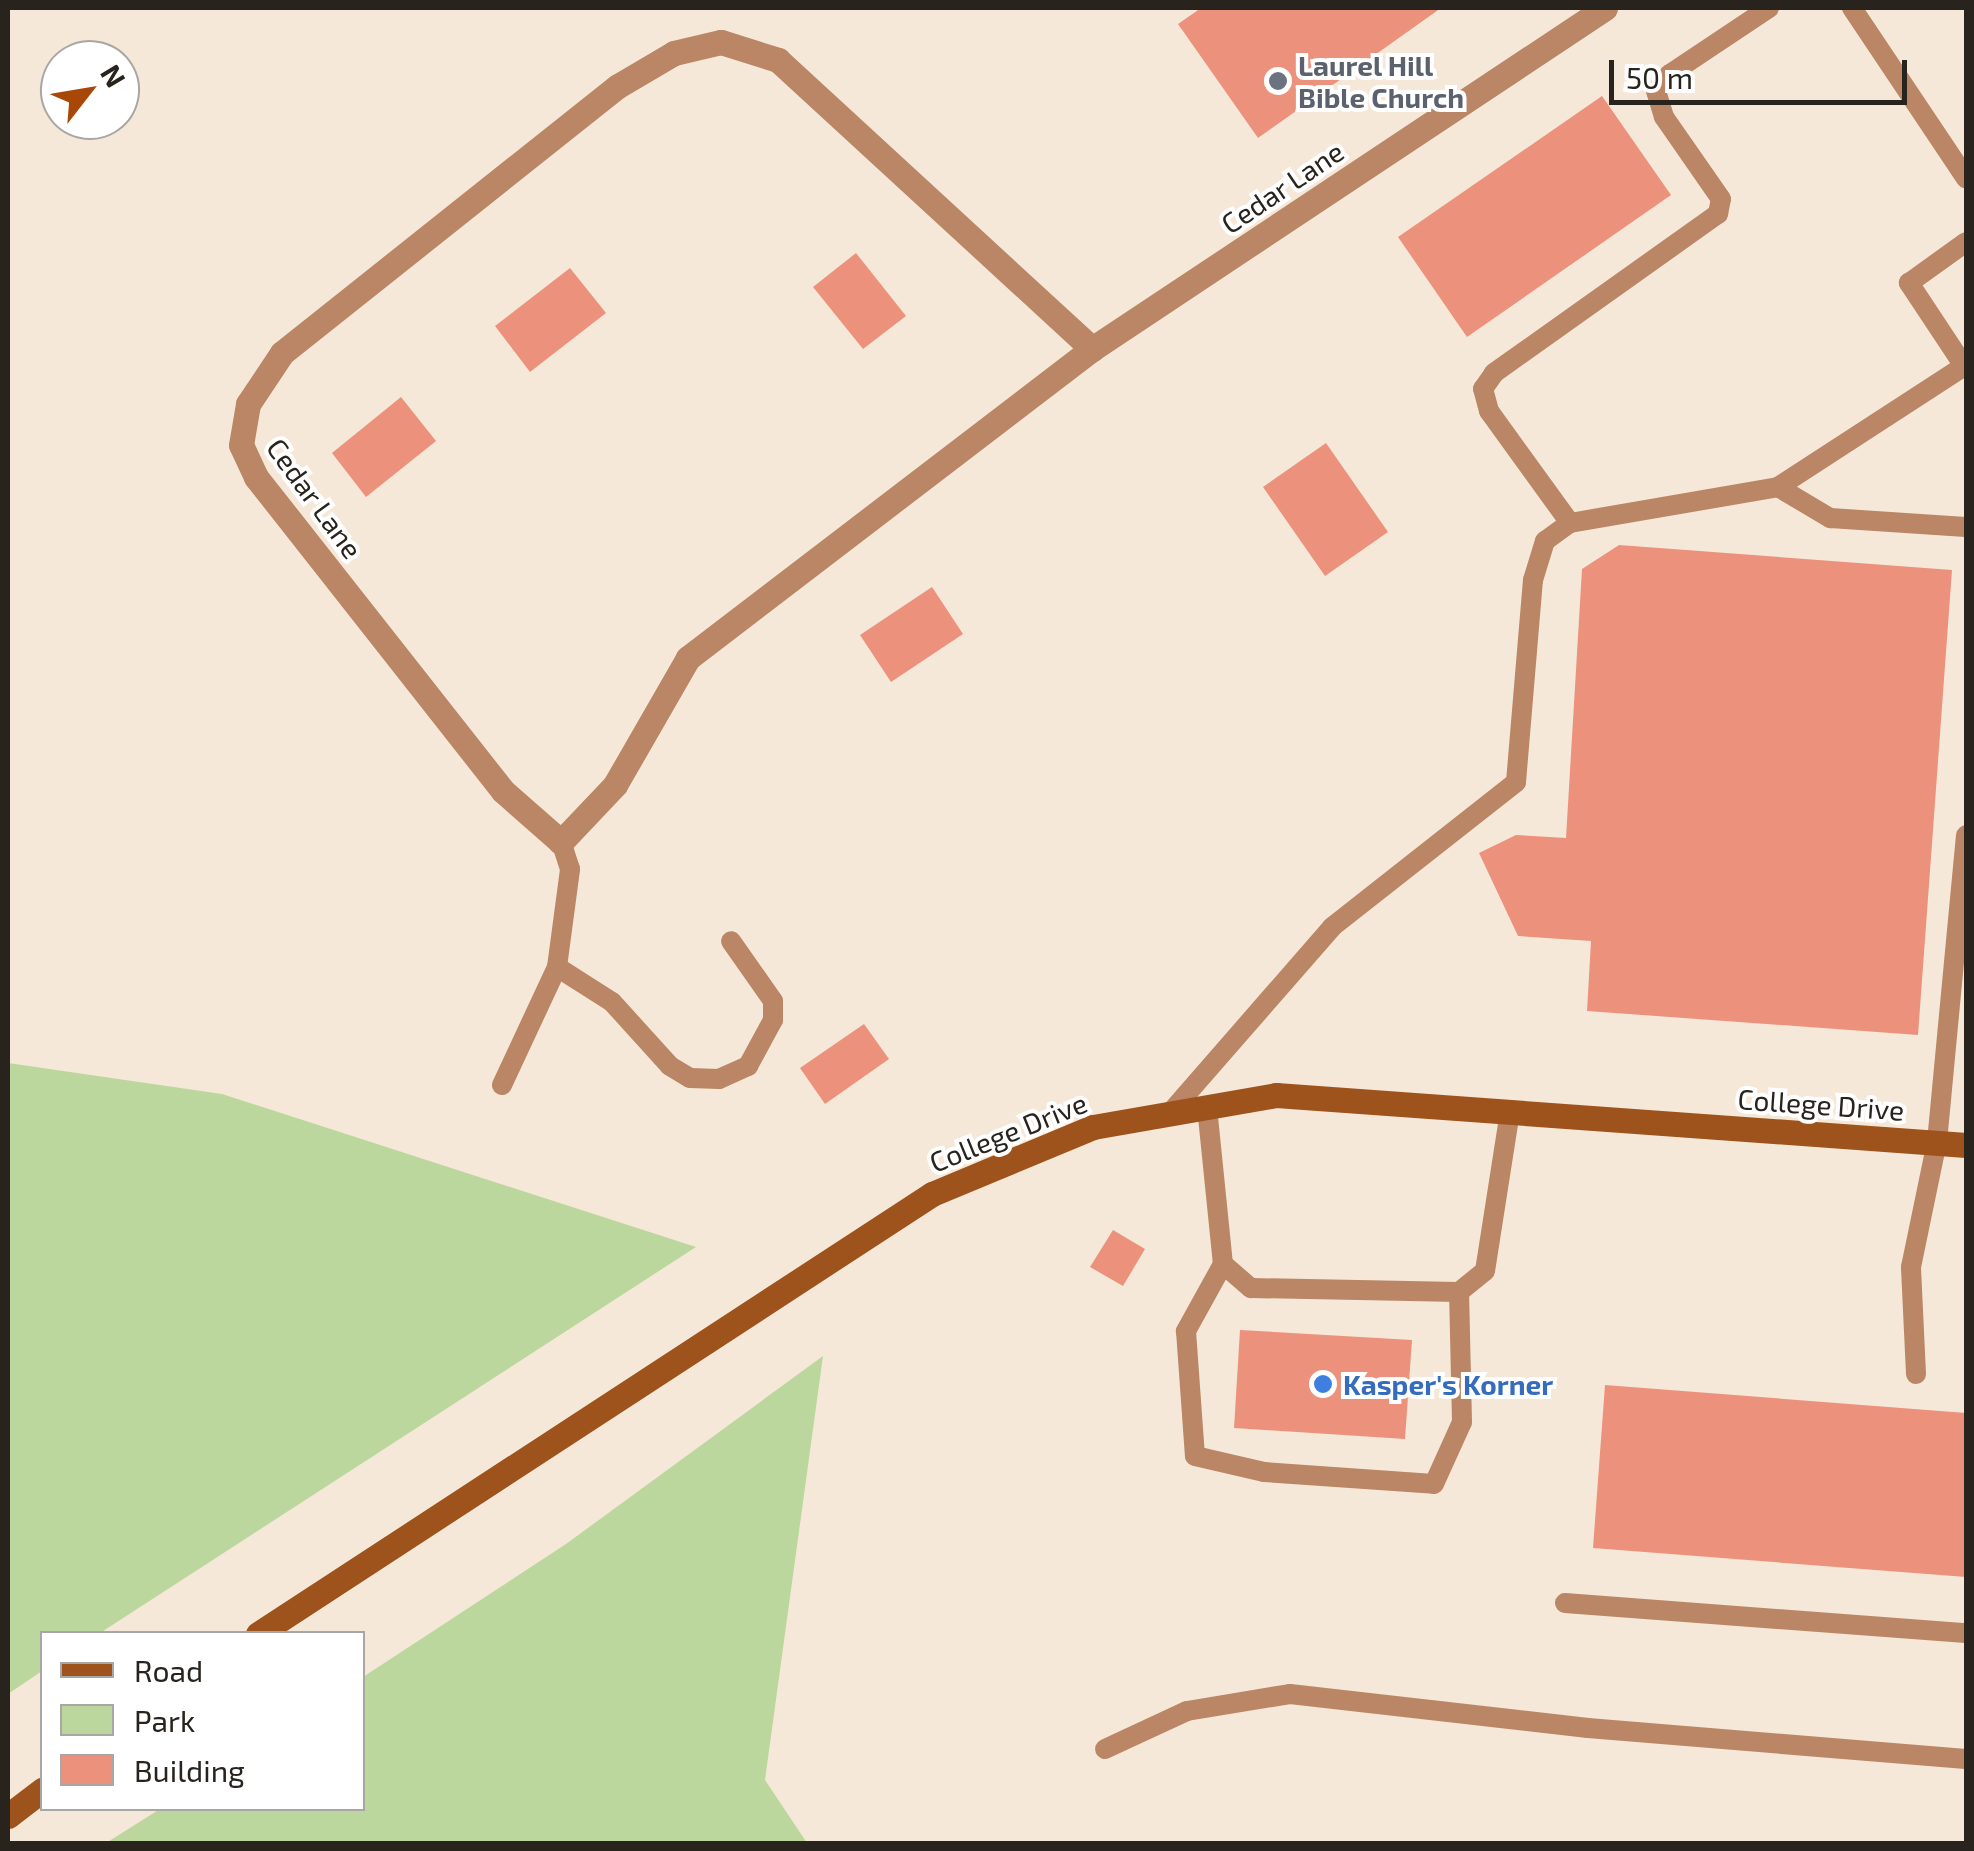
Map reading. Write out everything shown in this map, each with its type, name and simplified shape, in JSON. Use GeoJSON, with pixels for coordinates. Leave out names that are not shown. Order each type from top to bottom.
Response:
{"type":"FeatureCollection","features":[{"type":"Feature","properties":{"kind":"main road","name":"College Drive"},"geometry":{"type":"LineString","coordinates":[[263,1631],[932,1194],[1093,1127],[1276,1095],[1966,1145]]}},
{"type":"Feature","properties":{"kind":"main road"},"geometry":{"type":"LineString","coordinates":[[8,1816],[40,1792]]}},
{"type":"Feature","properties":{"kind":"street","name":"Cedar Lane"},"geometry":{"type":"LineString","coordinates":[[1092,349],[778,60],[721,42],[674,53],[618,86],[282,353],[248,404],[241,445],[256,477],[503,790],[561,842],[615,786],[688,658],[1092,349],[1604,8]]}},
{"type":"Feature","properties":{"kind":"lane"},"geometry":{"type":"LineString","coordinates":[[1570,522],[1489,410],[1483,389],[1494,372],[1718,214],[1722,198],[1664,116],[1656,91],[1670,74],[1770,8]]}},
{"type":"Feature","properties":{"kind":"lane"},"geometry":{"type":"LineString","coordinates":[[1852,8],[1966,178]]}},
{"type":"Feature","properties":{"kind":"lane"},"geometry":{"type":"LineString","coordinates":[[1170,1114],[1332,926],[1516,782],[1533,580],[1545,541],[1570,522],[1778,487],[1966,365],[1909,282],[1966,242]]}},
{"type":"Feature","properties":{"kind":"lane"},"geometry":{"type":"LineString","coordinates":[[1778,487],[1830,518],[1966,527]]}},
{"type":"Feature","properties":{"kind":"lane"},"geometry":{"type":"LineString","coordinates":[[1916,1374],[1911,1267],[1938,1142],[1964,893],[1966,835]]}},
{"type":"Feature","properties":{"kind":"lane"},"geometry":{"type":"LineString","coordinates":[[502,1086],[556,967],[570,869],[561,842]]}},
{"type":"Feature","properties":{"kind":"lane"},"geometry":{"type":"LineString","coordinates":[[556,967],[612,1002],[670,1066],[690,1078],[720,1079],[748,1066],[773,1020],[773,1001],[731,941]]}},
{"type":"Feature","properties":{"kind":"lane"},"geometry":{"type":"LineString","coordinates":[[1207,1107],[1223,1264],[1186,1332],[1195,1456],[1264,1472],[1434,1484],[1462,1422],[1460,1292]]}},
{"type":"Feature","properties":{"kind":"lane"},"geometry":{"type":"LineString","coordinates":[[1223,1264],[1251,1288],[1460,1292],[1486,1272],[1510,1112]]}},
{"type":"Feature","properties":{"kind":"lane"},"geometry":{"type":"LineString","coordinates":[[1565,1603],[1966,1633]]}},
{"type":"Feature","properties":{"kind":"lane"},"geometry":{"type":"LineString","coordinates":[[1105,1749],[1187,1710],[1290,1694],[1588,1728],[1966,1759]]}},
{"type":"Feature","properties":{"kind":"green space"},"geometry":{"type":"Polygon","coordinates":[[[8,1063],[222,1094],[696,1247],[103,1631],[40,1631],[40,1672],[8,1694],[8,1063]]]}},
{"type":"Feature","properties":{"kind":"green space"},"geometry":{"type":"Polygon","coordinates":[[[823,1356],[765,1780],[807,1843],[106,1843],[157,1811],[365,1811],[365,1676],[566,1544],[823,1356]]]}},
{"type":"Feature","properties":{"kind":"building","name":"Laurel Hill Bible Church"},"geometry":{"type":"Polygon","coordinates":[[[1201,8],[1441,8],[1258,138],[1178,24],[1201,8]]]}},
{"type":"Feature","properties":{"kind":"building"},"geometry":{"type":"Polygon","coordinates":[[[1602,96],[1671,195],[1467,337],[1398,237],[1602,96]]]}},
{"type":"Feature","properties":{"kind":"building"},"geometry":{"type":"Polygon","coordinates":[[[856,253],[906,316],[863,349],[813,287],[856,253]]]}},
{"type":"Feature","properties":{"kind":"building"},"geometry":{"type":"Polygon","coordinates":[[[570,268],[606,313],[530,372],[495,326],[570,268]]]}},
{"type":"Feature","properties":{"kind":"building"},"geometry":{"type":"Polygon","coordinates":[[[401,397],[436,441],[366,497],[332,453],[401,397]]]}},
{"type":"Feature","properties":{"kind":"building"},"geometry":{"type":"Polygon","coordinates":[[[1326,443],[1388,532],[1325,576],[1263,487],[1326,443]]]}},
{"type":"Feature","properties":{"kind":"building"},"geometry":{"type":"Polygon","coordinates":[[[1619,545],[1952,570],[1918,1035],[1587,1011],[1591,941],[1518,936],[1479,853],[1516,835],[1566,838],[1582,569],[1619,545]]]}},
{"type":"Feature","properties":{"kind":"building"},"geometry":{"type":"Polygon","coordinates":[[[932,587],[963,634],[891,682],[860,635],[932,587]]]}},
{"type":"Feature","properties":{"kind":"building"},"geometry":{"type":"Polygon","coordinates":[[[864,1024],[889,1059],[825,1104],[800,1068],[864,1024]]]}},
{"type":"Feature","properties":{"kind":"building"},"geometry":{"type":"Polygon","coordinates":[[[1113,1230],[1145,1249],[1123,1286],[1090,1267],[1113,1230]]]}},
{"type":"Feature","properties":{"kind":"building","name":"Kasper's Korner"},"geometry":{"type":"Polygon","coordinates":[[[1240,1330],[1412,1340],[1405,1439],[1234,1428],[1240,1330]]]}},
{"type":"Feature","properties":{"kind":"building"},"geometry":{"type":"Polygon","coordinates":[[[1605,1385],[1966,1413],[1966,1577],[1593,1548],[1605,1385]]]}},
{"type":"Feature","properties":{"kind":"place","name":"Laurel Hill Bible Church"},"geometry":{"type":"Point","coordinates":[1278,81]}},
{"type":"Feature","properties":{"kind":"place","name":"Kasper's Korner"},"geometry":{"type":"Point","coordinates":[1323,1384]}}]}
